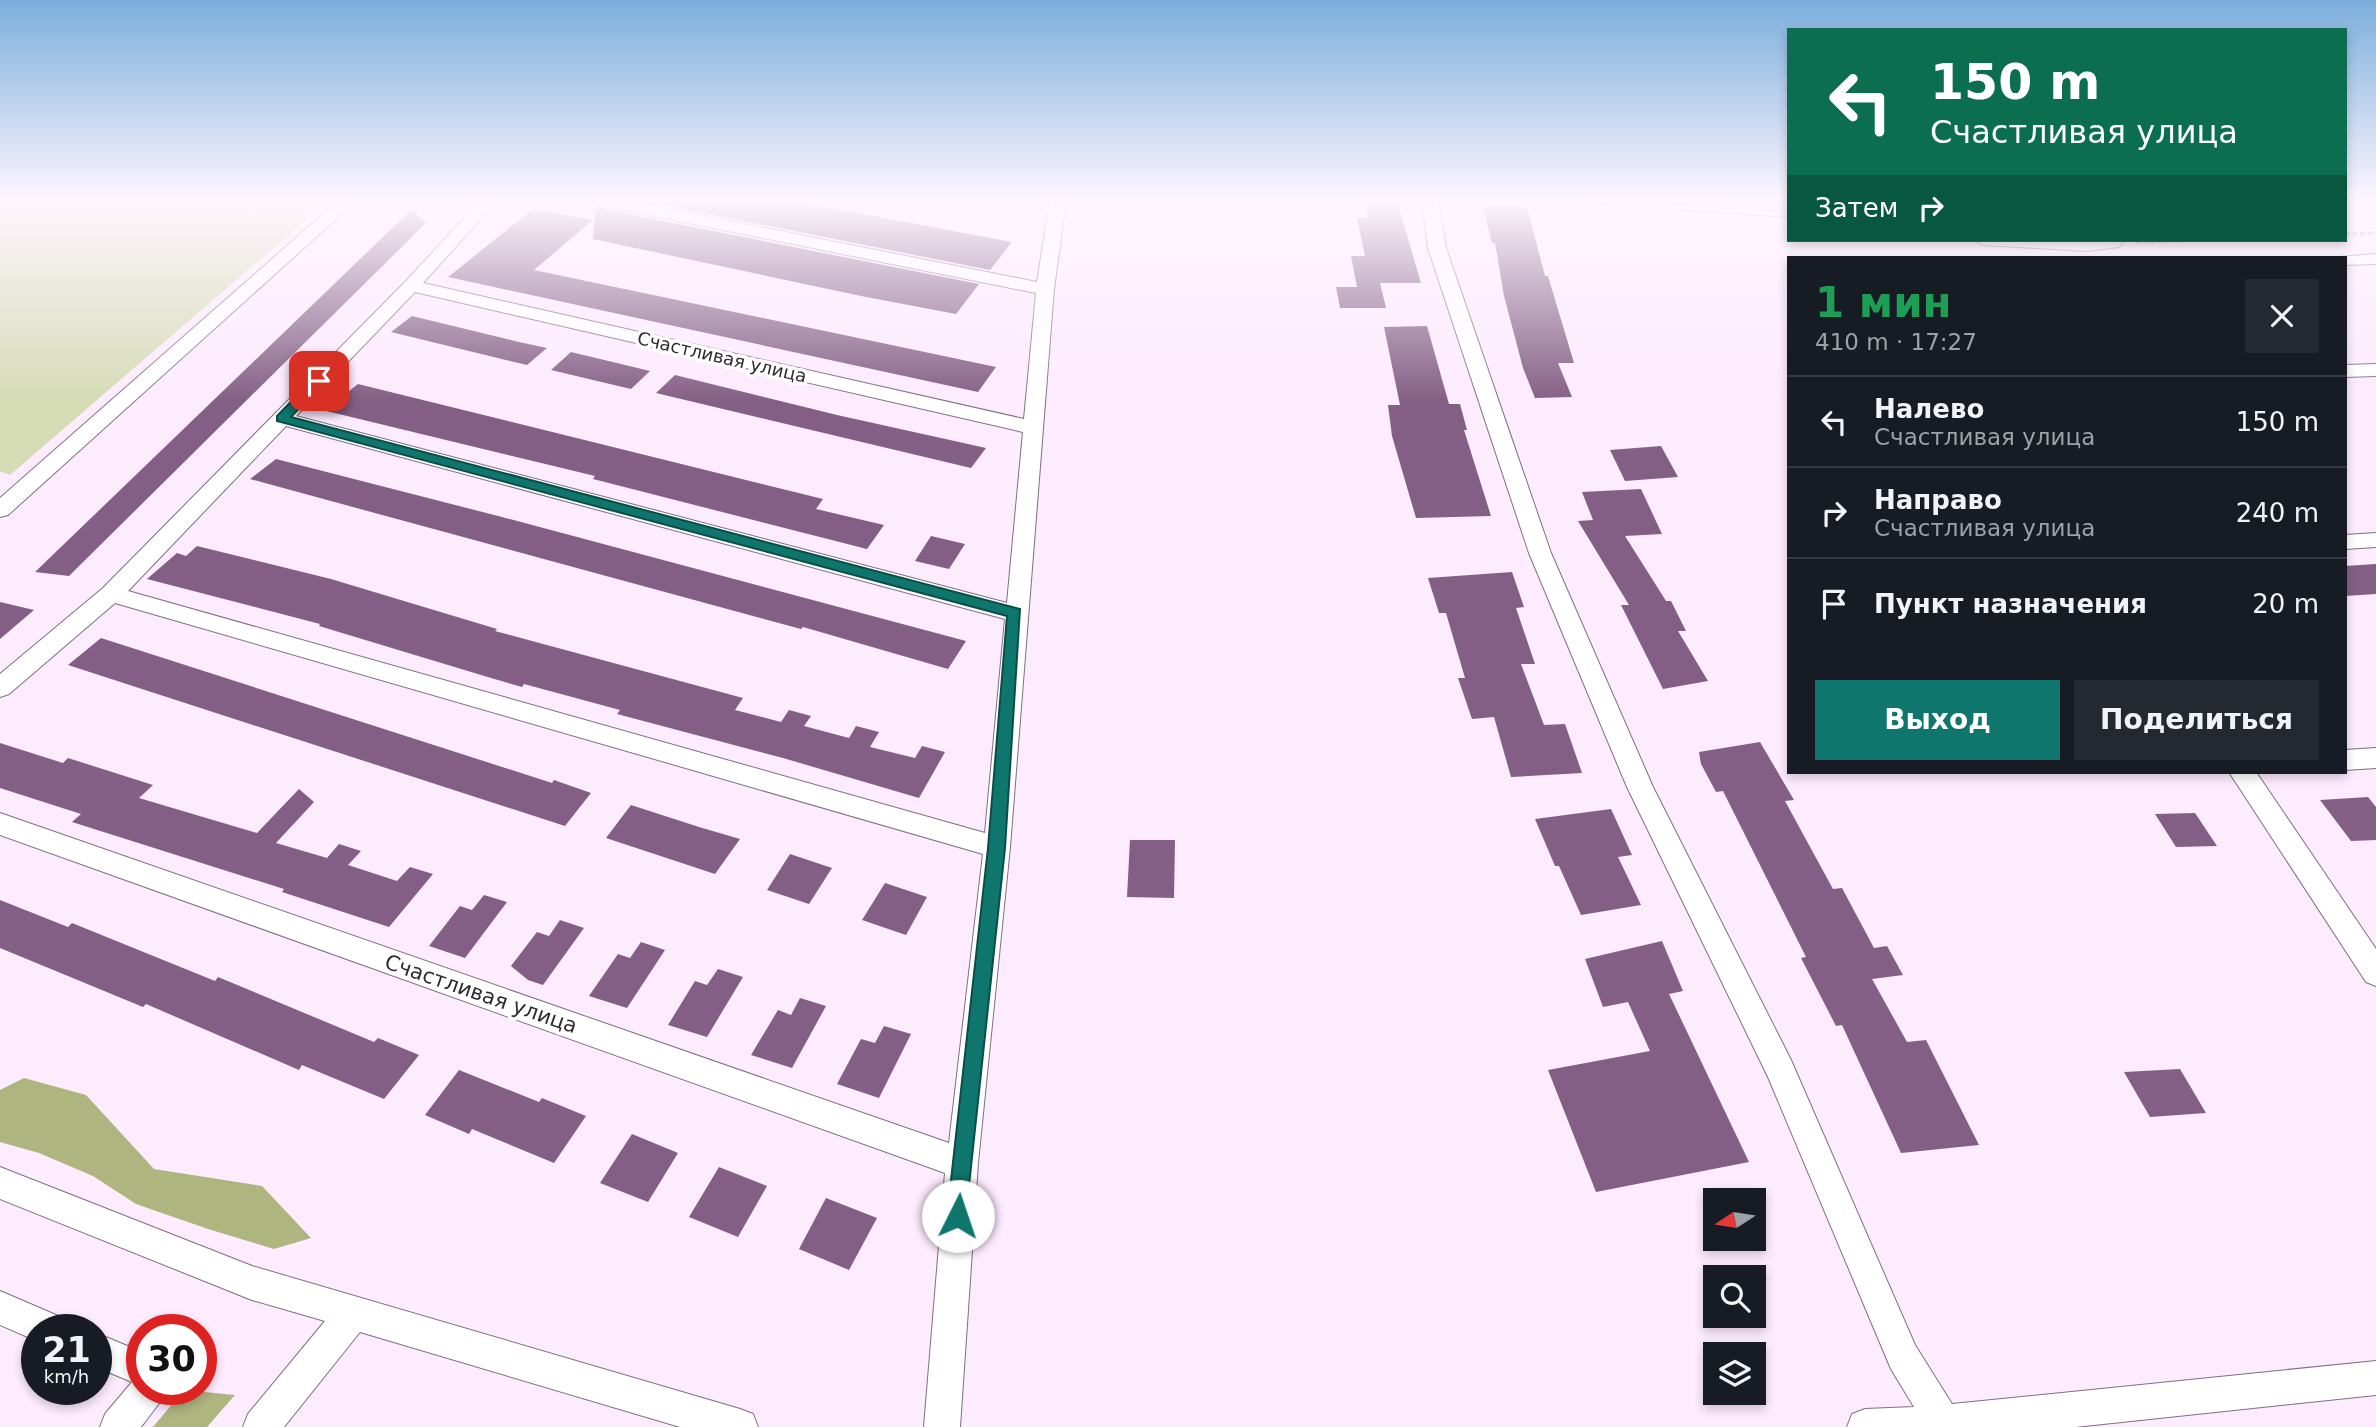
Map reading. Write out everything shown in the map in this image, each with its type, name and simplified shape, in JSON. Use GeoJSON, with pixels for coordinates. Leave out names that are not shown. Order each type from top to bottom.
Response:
{"type":"FeatureCollection","features":[{"type":"Feature","properties":{"kind":"street"},"geometry":{"type":"LineString","coordinates":[[0,510],[273,268]]}},
{"type":"Feature","properties":{"kind":"street"},"geometry":{"type":"LineString","coordinates":[[0,688],[111,594],[428,268]]}},
{"type":"Feature","properties":{"kind":"street"},"geometry":{"type":"LineString","coordinates":[[938,268],[1045,289]]}},
{"type":"Feature","properties":{"kind":"street"},"geometry":{"type":"LineString","coordinates":[[942,1427],[962,1163],[997,848],[1015,613],[1048,268]]}},
{"type":"Feature","properties":{"kind":"street"},"geometry":{"type":"LineString","coordinates":[[1444,268],[1540,553],[1640,787],[1780,1070],[1903,1357],[1945,1425]]}},
{"type":"Feature","properties":{"kind":"street","name":"Счастливая улица"},"geometry":{"type":"LineString","coordinates":[[411,286],[1034,428]]}},
{"type":"Feature","properties":{"kind":"street"},"geometry":{"type":"LineString","coordinates":[[2347,371],[2376,370]]}},
{"type":"Feature","properties":{"kind":"street"},"geometry":{"type":"LineString","coordinates":[[282,419],[1015,613]]}},
{"type":"Feature","properties":{"kind":"street"},"geometry":{"type":"LineString","coordinates":[[2347,542],[2376,540]]}},
{"type":"Feature","properties":{"kind":"street"},"geometry":{"type":"LineString","coordinates":[[111,594],[997,848]]}},
{"type":"Feature","properties":{"kind":"street"},"geometry":{"type":"LineString","coordinates":[[2347,760],[2376,758]]}},
{"type":"Feature","properties":{"kind":"street"},"geometry":{"type":"LineString","coordinates":[[2243,774],[2376,973]]}},
{"type":"Feature","properties":{"kind":"street","name":"Счастливая улица"},"geometry":{"type":"LineString","coordinates":[[0,824],[962,1163]]}},
{"type":"Feature","properties":{"kind":"street"},"geometry":{"type":"LineString","coordinates":[[0,1183],[252,1283],[740,1427]]}},
{"type":"Feature","properties":{"kind":"street"},"geometry":{"type":"LineString","coordinates":[[0,1308],[21,1317]]}},
{"type":"Feature","properties":{"kind":"street"},"geometry":{"type":"LineString","coordinates":[[261,1427],[354,1313]]}},
{"type":"Feature","properties":{"kind":"street"},"geometry":{"type":"LineString","coordinates":[[1865,1427],[1945,1425],[2376,1378]]}},
{"type":"Feature","properties":{"kind":"street"},"geometry":{"type":"LineString","coordinates":[[118,1427],[136,1405]]}},
{"type":"Feature","properties":{"kind":"green space"},"geometry":{"type":"Polygon","coordinates":[[[0,268],[251,268],[10,475],[0,471],[0,268]]]}},
{"type":"Feature","properties":{"kind":"green space"},"geometry":{"type":"Polygon","coordinates":[[[24,1078],[86,1095],[154,1169],[262,1186],[311,1238],[274,1249],[208,1229],[136,1204],[93,1176],[39,1153],[0,1142],[0,1090],[24,1078]]]}},
{"type":"Feature","properties":{"kind":"green space"},"geometry":{"type":"Polygon","coordinates":[[[217,1393],[235,1395],[207,1427],[153,1427],[171,1405],[217,1405],[217,1393]]]}},
{"type":"Feature","properties":{"kind":"building"},"geometry":{"type":"Polygon","coordinates":[[[351,268],[381,268],[69,576],[35,572],[351,268]]]}},
{"type":"Feature","properties":{"kind":"building"},"geometry":{"type":"Polygon","coordinates":[[[460,268],[537,268],[534,270],[996,367],[978,392],[448,277],[460,268]]]}},
{"type":"Feature","properties":{"kind":"building"},"geometry":{"type":"Polygon","coordinates":[[[727,268],[897,268],[979,284],[956,314],[727,268]]]}},
{"type":"Feature","properties":{"kind":"building"},"geometry":{"type":"Polygon","coordinates":[[[1353,268],[1416,268],[1421,283],[1380,283],[1386,308],[1340,308],[1336,287],[1357,287],[1353,268]]]}},
{"type":"Feature","properties":{"kind":"building"},"geometry":{"type":"Polygon","coordinates":[[[1499,268],[1543,268],[1545,276],[1548,276],[1574,363],[1558,363],[1572,397],[1535,398],[1523,368],[1499,268]]]}},
{"type":"Feature","properties":{"kind":"building"},"geometry":{"type":"Polygon","coordinates":[[[412,316],[547,348],[527,365],[391,332],[412,316]]]}},
{"type":"Feature","properties":{"kind":"building"},"geometry":{"type":"Polygon","coordinates":[[[1427,326],[1449,404],[1460,404],[1467,430],[1464,430],[1491,516],[1416,518],[1392,436],[1388,405],[1400,405],[1384,327],[1427,326]]]}},
{"type":"Feature","properties":{"kind":"building"},"geometry":{"type":"Polygon","coordinates":[[[571,352],[650,371],[631,389],[551,370],[571,352]]]}},
{"type":"Feature","properties":{"kind":"building"},"geometry":{"type":"Polygon","coordinates":[[[675,375],[986,448],[971,468],[656,393],[675,375]]]}},
{"type":"Feature","properties":{"kind":"building"},"geometry":{"type":"Polygon","coordinates":[[[358,384],[823,499],[816,509],[884,525],[867,549],[593,479],[595,476],[314,408],[338,388],[349,391],[358,384]]]}},
{"type":"Feature","properties":{"kind":"building"},"geometry":{"type":"Polygon","coordinates":[[[1661,446],[1678,477],[1625,481],[1610,450],[1661,446]]]}},
{"type":"Feature","properties":{"kind":"building"},"geometry":{"type":"Polygon","coordinates":[[[276,459],[966,641],[948,669],[803,627],[801,629],[250,479],[276,459]]]}},
{"type":"Feature","properties":{"kind":"building"},"geometry":{"type":"Polygon","coordinates":[[[1641,489],[1662,534],[1625,536],[1666,601],[1671,601],[1686,631],[1678,631],[1708,681],[1663,689],[1621,605],[1629,605],[1578,521],[1593,520],[1582,492],[1641,489]]]}},
{"type":"Feature","properties":{"kind":"building"},"geometry":{"type":"Polygon","coordinates":[[[931,536],[965,544],[949,569],[915,561],[931,536]]]}},
{"type":"Feature","properties":{"kind":"building"},"geometry":{"type":"Polygon","coordinates":[[[197,546],[331,579],[497,629],[495,631],[743,698],[735,710],[781,722],[789,710],[811,716],[804,726],[849,738],[856,726],[879,732],[870,747],[915,758],[922,746],[945,752],[919,798],[617,714],[620,710],[524,684],[522,687],[491,678],[319,626],[320,624],[147,579],[177,553],[186,556],[197,546]]]}},
{"type":"Feature","properties":{"kind":"building"},"geometry":{"type":"Polygon","coordinates":[[[2376,564],[2376,594],[2347,596],[2347,566],[2376,564]]]}},
{"type":"Feature","properties":{"kind":"building"},"geometry":{"type":"Polygon","coordinates":[[[1512,572],[1524,607],[1516,608],[1535,664],[1521,664],[1544,725],[1565,724],[1582,773],[1511,777],[1494,717],[1472,719],[1458,678],[1465,678],[1446,613],[1439,613],[1428,578],[1512,572]]]}},
{"type":"Feature","properties":{"kind":"building"},"geometry":{"type":"Polygon","coordinates":[[[0,602],[34,610],[0,639],[0,602]]]}},
{"type":"Feature","properties":{"kind":"building"},"geometry":{"type":"Polygon","coordinates":[[[101,638],[552,783],[554,780],[591,793],[565,826],[68,665],[101,638]]]}},
{"type":"Feature","properties":{"kind":"building"},"geometry":{"type":"Polygon","coordinates":[[[1760,742],[1794,800],[1785,801],[1833,889],[1842,888],[1874,948],[1887,946],[1903,975],[1872,979],[1907,1042],[1926,1040],[1979,1145],[1901,1153],[1842,1025],[1836,1026],[1801,958],[1806,957],[1723,791],[1716,792],[1701,764],[1699,752],[1760,742]]]}},
{"type":"Feature","properties":{"kind":"building"},"geometry":{"type":"Polygon","coordinates":[[[0,743],[63,763],[68,758],[153,785],[139,798],[257,833],[299,789],[314,802],[276,843],[327,858],[339,844],[361,851],[348,865],[397,881],[410,867],[433,874],[389,927],[282,892],[284,889],[72,822],[81,814],[0,788],[0,743]]]}},
{"type":"Feature","properties":{"kind":"building"},"geometry":{"type":"Polygon","coordinates":[[[2368,797],[2376,807],[2376,840],[2351,841],[2320,800],[2368,797]]]}},
{"type":"Feature","properties":{"kind":"building"},"geometry":{"type":"Polygon","coordinates":[[[631,805],[740,839],[715,874],[606,838],[631,805]]]}},
{"type":"Feature","properties":{"kind":"building"},"geometry":{"type":"Polygon","coordinates":[[[1611,809],[1632,855],[1618,857],[1641,905],[1581,915],[1559,866],[1555,866],[1535,819],[1611,809]]]}},
{"type":"Feature","properties":{"kind":"building"},"geometry":{"type":"Polygon","coordinates":[[[2195,813],[2217,846],[2176,847],[2155,814],[2195,813]]]}},
{"type":"Feature","properties":{"kind":"building"},"geometry":{"type":"Polygon","coordinates":[[[1130,840],[1175,840],[1174,898],[1127,897],[1130,840]]]}},
{"type":"Feature","properties":{"kind":"building"},"geometry":{"type":"Polygon","coordinates":[[[790,854],[832,868],[809,904],[767,890],[790,854]]]}},
{"type":"Feature","properties":{"kind":"building"},"geometry":{"type":"Polygon","coordinates":[[[885,883],[927,897],[906,935],[862,920],[885,883]]]}},
{"type":"Feature","properties":{"kind":"building"},"geometry":{"type":"Polygon","coordinates":[[[484,895],[507,902],[465,958],[429,946],[460,906],[472,910],[484,895]]]}},
{"type":"Feature","properties":{"kind":"building"},"geometry":{"type":"Polygon","coordinates":[[[0,900],[68,927],[72,923],[215,981],[218,977],[374,1042],[378,1038],[419,1055],[384,1099],[302,1065],[299,1070],[146,1004],[143,1007],[0,948],[0,900]]]}},
{"type":"Feature","properties":{"kind":"building"},"geometry":{"type":"Polygon","coordinates":[[[560,920],[584,928],[543,985],[528,980],[511,966],[537,932],[549,936],[560,920]]]}},
{"type":"Feature","properties":{"kind":"building"},"geometry":{"type":"Polygon","coordinates":[[[1662,941],[1683,991],[1669,994],[1749,1162],[1596,1192],[1548,1070],[1650,1051],[1628,1002],[1603,1007],[1585,959],[1662,941]]]}},
{"type":"Feature","properties":{"kind":"building"},"geometry":{"type":"Polygon","coordinates":[[[641,942],[665,950],[627,1008],[589,996],[618,954],[630,958],[641,942]]]}},
{"type":"Feature","properties":{"kind":"building"},"geometry":{"type":"Polygon","coordinates":[[[718,969],[743,977],[707,1037],[668,1025],[695,981],[707,985],[718,969]]]}},
{"type":"Feature","properties":{"kind":"building"},"geometry":{"type":"Polygon","coordinates":[[[800,998],[826,1006],[792,1068],[751,1055],[778,1010],[791,1015],[800,998]]]}},
{"type":"Feature","properties":{"kind":"building"},"geometry":{"type":"Polygon","coordinates":[[[884,1026],[911,1034],[879,1098],[837,1084],[861,1039],[875,1043],[884,1026]]]}},
{"type":"Feature","properties":{"kind":"building"},"geometry":{"type":"Polygon","coordinates":[[[2180,1069],[2206,1113],[2150,1117],[2124,1072],[2180,1069]]]}},
{"type":"Feature","properties":{"kind":"building"},"geometry":{"type":"Polygon","coordinates":[[[459,1070],[539,1102],[542,1098],[586,1116],[554,1163],[472,1129],[469,1134],[425,1115],[459,1070]]]}},
{"type":"Feature","properties":{"kind":"building"},"geometry":{"type":"Polygon","coordinates":[[[632,1134],[678,1153],[648,1202],[600,1183],[632,1134]]]}},
{"type":"Feature","properties":{"kind":"building"},"geometry":{"type":"Polygon","coordinates":[[[719,1167],[767,1186],[738,1237],[689,1217],[719,1167]]]}},
{"type":"Feature","properties":{"kind":"building"},"geometry":{"type":"Polygon","coordinates":[[[826,1198],[877,1218],[849,1270],[799,1249],[826,1198]]]}},
{"type":"Feature","properties":{"kind":"route"},"geometry":{"type":"LineString","coordinates":[[319,381],[282,419],[1015,613],[997,848],[958,1216]]}}]}
